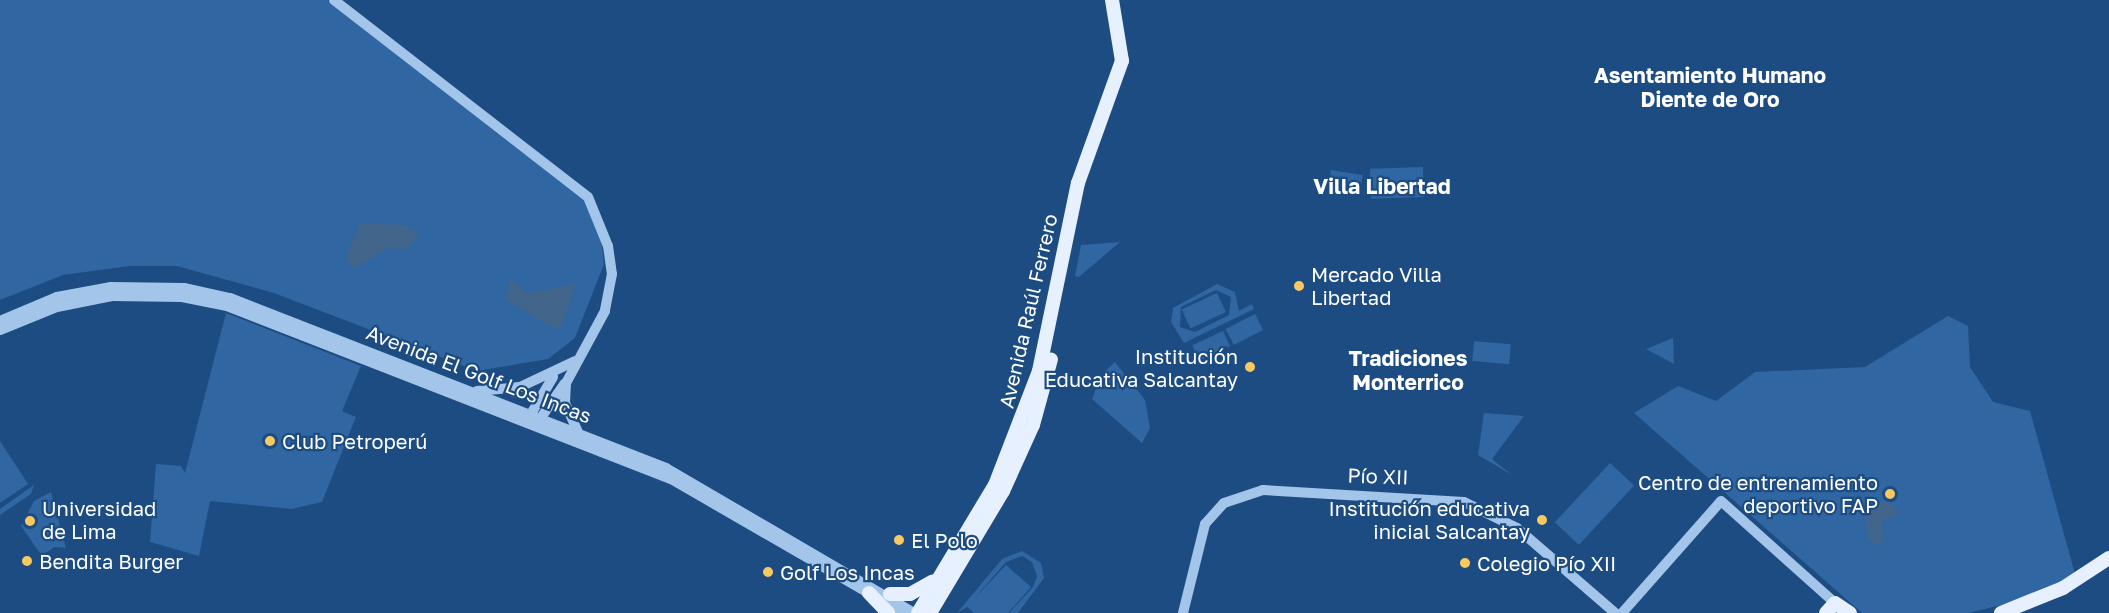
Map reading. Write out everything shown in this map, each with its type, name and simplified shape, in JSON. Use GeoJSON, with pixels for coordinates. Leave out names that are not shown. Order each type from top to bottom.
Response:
{"type":"FeatureCollection","features":[{"type":"Feature","properties":{"kind":"main road","name":"Avenida Raúl Ferrero"},"geometry":{"type":"LineString","coordinates":[[930,613],[995,485],[1039,371],[1078,183],[1122,61],[1112,0]]}},
{"type":"Feature","properties":{"kind":"main road","name":"Avenida Raúl Ferrero"},"geometry":{"type":"LineString","coordinates":[[916,613],[949,574],[1007,481],[1048,374],[1088,183],[1130,61],[1120,0]]}},
{"type":"Feature","properties":{"kind":"main road"},"geometry":{"type":"LineString","coordinates":[[2001,613],[2063,588],[2109,558]]}},
{"type":"Feature","properties":{"kind":"main road"},"geometry":{"type":"LineString","coordinates":[[2019,613],[2109,569]]}},
{"type":"Feature","properties":{"kind":"main road"},"geometry":{"type":"LineString","coordinates":[[890,594],[910,594],[949,574]]}},
{"type":"Feature","properties":{"kind":"main road"},"geometry":{"type":"LineString","coordinates":[[943,613],[949,574]]}},
{"type":"Feature","properties":{"kind":"main road"},"geometry":{"type":"LineString","coordinates":[[868,593],[888,613]]}},
{"type":"Feature","properties":{"kind":"main road"},"geometry":{"type":"LineString","coordinates":[[1830,608],[1850,613]]}},
{"type":"Feature","properties":{"kind":"street"},"geometry":{"type":"LineString","coordinates":[[334,0],[588,197],[606,236],[612,274],[605,311],[575,360],[566,383],[533,419]]}},
{"type":"Feature","properties":{"kind":"street","name":"Avenida El Golf Los Incas"},"geometry":{"type":"LineString","coordinates":[[0,321],[77,292],[128,286],[184,288],[250,304],[492,398],[533,419],[579,432],[696,482],[890,594],[916,613]]}},
{"type":"Feature","properties":{"kind":"street","name":"Avenida El Golf Los Incas"},"geometry":{"type":"LineString","coordinates":[[0,330],[80,301],[140,295],[189,298],[246,312],[533,419],[671,479],[868,593]]}},
{"type":"Feature","properties":{"kind":"street"},"geometry":{"type":"LineString","coordinates":[[473,391],[501,389],[562,369],[575,360]]}},
{"type":"Feature","properties":{"kind":"street"},"geometry":{"type":"LineString","coordinates":[[533,419],[562,369]]}},
{"type":"Feature","properties":{"kind":"street"},"geometry":{"type":"LineString","coordinates":[[566,383],[566,403],[579,432]]}},
{"type":"Feature","properties":{"kind":"street"},"geometry":{"type":"LineString","coordinates":[[492,398],[501,389]]}},
{"type":"Feature","properties":{"kind":"street","name":"Pío XII"},"geometry":{"type":"LineString","coordinates":[[1183,613],[1205,524],[1224,503],[1263,490],[1464,502],[1517,528],[1615,613]]}},
{"type":"Feature","properties":{"kind":"street"},"geometry":{"type":"LineString","coordinates":[[1622,613],[1721,501],[1830,608]]}},
{"type":"Feature","properties":{"kind":"street"},"geometry":{"type":"LineString","coordinates":[[868,593],[903,613]]}},
{"type":"Feature","properties":{"kind":"shaded area"},"geometry":{"type":"Polygon","coordinates":[[[0,0],[327,0],[581,193],[599,220],[604,264],[575,338],[548,359],[477,371],[274,293],[177,266],[129,266],[63,275],[0,300],[0,0]]]}},
{"type":"Feature","properties":{"kind":"shaded area"},"geometry":{"type":"Polygon","coordinates":[[[1423,167],[1424,197],[1371,199],[1370,169],[1423,167]]]}},
{"type":"Feature","properties":{"kind":"shaded area"},"geometry":{"type":"Polygon","coordinates":[[[1331,170],[1363,175],[1359,195],[1328,190],[1331,170]]]}},
{"type":"Feature","properties":{"kind":"shaded area"},"geometry":{"type":"Polygon","coordinates":[[[360,223],[405,225],[419,234],[407,250],[390,247],[354,269],[346,258],[360,223]]]}},
{"type":"Feature","properties":{"kind":"shaded area"},"geometry":{"type":"Polygon","coordinates":[[[1120,242],[1079,277],[1075,276],[1081,245],[1120,242]]]}},
{"type":"Feature","properties":{"kind":"shaded area"},"geometry":{"type":"Polygon","coordinates":[[[511,279],[526,293],[576,284],[561,326],[555,329],[505,299],[511,279]]]}},
{"type":"Feature","properties":{"kind":"shaded area"},"geometry":{"type":"Polygon","coordinates":[[[1217,284],[1235,292],[1239,311],[1252,304],[1254,309],[1184,343],[1171,322],[1173,308],[1217,284]],[[1216,290],[1181,307],[1180,327],[1195,332],[1229,315],[1231,297],[1216,290]]]}},
{"type":"Feature","properties":{"kind":"shaded area"},"geometry":{"type":"Polygon","coordinates":[[[1217,293],[1226,312],[1191,329],[1182,309],[1217,293]]]}},
{"type":"Feature","properties":{"kind":"shaded area","name":"Club Petroperú"},"geometry":{"type":"Polygon","coordinates":[[[226,313],[361,366],[342,411],[356,417],[322,502],[291,509],[210,501],[199,556],[150,542],[156,464],[181,466],[185,473],[226,313]]]}},
{"type":"Feature","properties":{"kind":"shaded area"},"geometry":{"type":"Polygon","coordinates":[[[1255,314],[1263,330],[1234,345],[1226,329],[1255,314]]]}},
{"type":"Feature","properties":{"kind":"shaded area","name":"Centro de entrenamiento deportivo FAP"},"geometry":{"type":"Polygon","coordinates":[[[1948,316],[1968,326],[1970,367],[1993,402],[2030,411],[2075,574],[2026,599],[1968,613],[1862,613],[1634,413],[1678,386],[1716,401],[1755,372],[1865,367],[1948,316]]]}},
{"type":"Feature","properties":{"kind":"shaded area"},"geometry":{"type":"Polygon","coordinates":[[[1223,331],[1230,346],[1199,361],[1192,345],[1223,331]]]}},
{"type":"Feature","properties":{"kind":"shaded area"},"geometry":{"type":"Polygon","coordinates":[[[1673,338],[1674,364],[1646,349],[1673,338]]]}},
{"type":"Feature","properties":{"kind":"shaded area"},"geometry":{"type":"Polygon","coordinates":[[[1474,341],[1511,344],[1509,364],[1472,361],[1474,341]]]}},
{"type":"Feature","properties":{"kind":"shaded area"},"geometry":{"type":"Polygon","coordinates":[[[1115,362],[1145,400],[1150,428],[1142,443],[1092,399],[1102,374],[1115,362]]]}},
{"type":"Feature","properties":{"kind":"shaded area"},"geometry":{"type":"Polygon","coordinates":[[[536,389],[528,401],[510,397],[536,389]]]}},
{"type":"Feature","properties":{"kind":"shaded area"},"geometry":{"type":"Polygon","coordinates":[[[1484,413],[1524,416],[1492,459],[1512,475],[1478,455],[1484,413]]]}},
{"type":"Feature","properties":{"kind":"shaded area"},"geometry":{"type":"Polygon","coordinates":[[[0,441],[28,484],[0,503],[0,441]]]}},
{"type":"Feature","properties":{"kind":"shaded area"},"geometry":{"type":"Polygon","coordinates":[[[1610,463],[1634,486],[1579,545],[1555,522],[1610,463]]]}},
{"type":"Feature","properties":{"kind":"shaded area"},"geometry":{"type":"Polygon","coordinates":[[[34,485],[31,494],[0,515],[0,509],[34,485]]]}},
{"type":"Feature","properties":{"kind":"shaded area"},"geometry":{"type":"Polygon","coordinates":[[[51,492],[66,548],[54,547],[42,556],[21,526],[34,501],[51,492]]]}},
{"type":"Feature","properties":{"kind":"shaded area"},"geometry":{"type":"Polygon","coordinates":[[[1883,501],[1894,505],[1898,516],[1882,520],[1883,541],[1877,546],[1868,538],[1865,514],[1883,501]]]}},
{"type":"Feature","properties":{"kind":"shaded area"},"geometry":{"type":"Polygon","coordinates":[[[1022,551],[1041,563],[1044,578],[1018,613],[1009,613],[1033,587],[1037,576],[1032,562],[1022,556],[1006,562],[973,600],[1006,565],[1031,587],[1008,613],[974,613],[967,607],[957,613],[1002,559],[1022,551]]]}},
{"type":"Feature","properties":{"kind":"place","name":"Mercado Villa Libertad"},"geometry":{"type":"Point","coordinates":[1299,286]}},
{"type":"Feature","properties":{"kind":"place","name":"Institución Educativa Salcantay"},"geometry":{"type":"Point","coordinates":[1250,367]}},
{"type":"Feature","properties":{"kind":"place","name":"Club Petroperú"},"geometry":{"type":"Point","coordinates":[270,441]}},
{"type":"Feature","properties":{"kind":"place","name":"Centro de entrenamiento deportivo FAP"},"geometry":{"type":"Point","coordinates":[1890,494]}},
{"type":"Feature","properties":{"kind":"place","name":"Institución educativa inicial Salcantay"},"geometry":{"type":"Point","coordinates":[1542,520]}},
{"type":"Feature","properties":{"kind":"place","name":"Universidad de Lima"},"geometry":{"type":"Point","coordinates":[30,521]}},
{"type":"Feature","properties":{"kind":"place","name":"El Polo"},"geometry":{"type":"Point","coordinates":[899,540]}},
{"type":"Feature","properties":{"kind":"place","name":"Bendita Burger"},"geometry":{"type":"Point","coordinates":[27,561]}},
{"type":"Feature","properties":{"kind":"place","name":"Colegio Pío XII"},"geometry":{"type":"Point","coordinates":[1465,563]}},
{"type":"Feature","properties":{"kind":"place","name":"Golf Los Incas"},"geometry":{"type":"Point","coordinates":[768,572]}},
{"type":"Feature","properties":{"kind":"district","name":"Asentamiento Humano Diente de Oro"},"geometry":{"type":"Point","coordinates":[1710,87]}},
{"type":"Feature","properties":{"kind":"district","name":"Villa Libertad"},"geometry":{"type":"Point","coordinates":[1382,186]}},
{"type":"Feature","properties":{"kind":"district","name":"Tradiciones Monterrico"},"geometry":{"type":"Point","coordinates":[1408,370]}}]}
